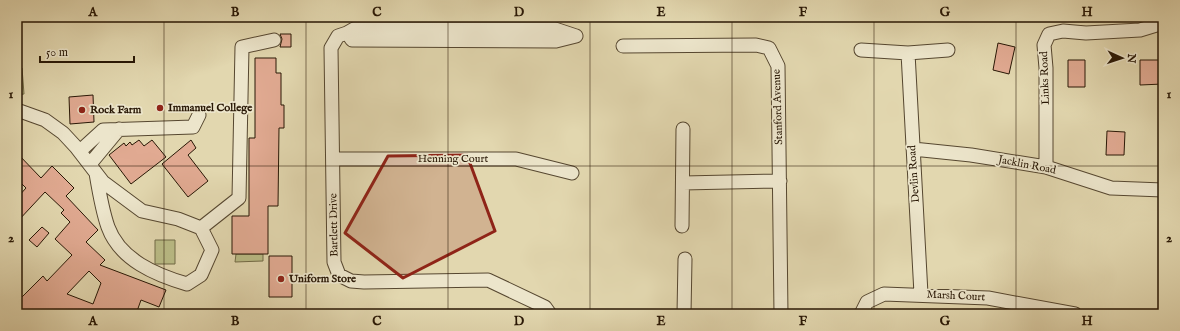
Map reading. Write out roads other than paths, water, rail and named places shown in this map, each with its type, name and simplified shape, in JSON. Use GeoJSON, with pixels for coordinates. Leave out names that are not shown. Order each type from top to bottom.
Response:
{"type":"FeatureCollection","features":[{"type":"Feature","properties":{"kind":"street","name":"Links Road"},"geometry":{"type":"LineString","coordinates":[[1046,167],[1046,68],[1044,45],[1049,34],[1062,31],[1086,33],[1140,30],[1163,24]]}},
{"type":"Feature","properties":{"kind":"street","name":"Bartlett Drive"},"geometry":{"type":"LineString","coordinates":[[347,34],[352,40],[556,41],[576,36],[555,29],[354,29],[347,34],[338,36],[331,48],[334,262],[340,275],[351,281],[364,282],[488,280],[545,306],[550,314]]}},
{"type":"Feature","properties":{"kind":"street"},"geometry":{"type":"LineString","coordinates":[[201,228],[239,198],[242,47],[274,40]]}},
{"type":"Feature","properties":{"kind":"street","name":"Stanford Avenue"},"geometry":{"type":"LineString","coordinates":[[623,46],[756,45],[769,48],[778,66],[780,314]]}},
{"type":"Feature","properties":{"kind":"street"},"geometry":{"type":"LineString","coordinates":[[861,50],[908,53],[948,50]]}},
{"type":"Feature","properties":{"kind":"street","name":"Devlin Road"},"geometry":{"type":"LineString","coordinates":[[908,53],[921,294]]}},
{"type":"Feature","properties":{"kind":"street"},"geometry":{"type":"LineString","coordinates":[[17,110],[45,120],[63,133],[80,151],[93,169],[103,182],[142,211],[178,219],[201,228],[212,250],[201,275],[187,284],[166,278],[135,262],[121,248],[108,228],[93,169],[119,129]]}},
{"type":"Feature","properties":{"kind":"street"},"geometry":{"type":"LineString","coordinates":[[80,151],[103,130],[193,127],[200,115]]}},
{"type":"Feature","properties":{"kind":"street"},"geometry":{"type":"LineString","coordinates":[[682,226],[683,129]]}},
{"type":"Feature","properties":{"kind":"street","name":"Jacklin Road"},"geometry":{"type":"LineString","coordinates":[[913,149],[971,155],[1046,167],[1111,188],[1163,190]]}},
{"type":"Feature","properties":{"kind":"street","name":"Henning Court"},"geometry":{"type":"LineString","coordinates":[[333,159],[516,159],[572,173]]}},
{"type":"Feature","properties":{"kind":"street"},"geometry":{"type":"LineString","coordinates":[[683,183],[780,181]]}},
{"type":"Feature","properties":{"kind":"street"},"geometry":{"type":"LineString","coordinates":[[684,314],[685,259]]}},
{"type":"Feature","properties":{"kind":"street","name":"Marsh Court"},"geometry":{"type":"LineString","coordinates":[[861,314],[867,302],[884,294],[921,294],[988,298],[1052,312],[1075,314]]}},
{"type":"Feature","properties":{"kind":"place","name":"Immanuel College"},"geometry":{"type":"Point","coordinates":[160,108]}},
{"type":"Feature","properties":{"kind":"place","name":"Rock Farm"},"geometry":{"type":"Point","coordinates":[82,110]}},
{"type":"Feature","properties":{"kind":"place","name":"Uniform Store"},"geometry":{"type":"Point","coordinates":[281,279]}}]}
